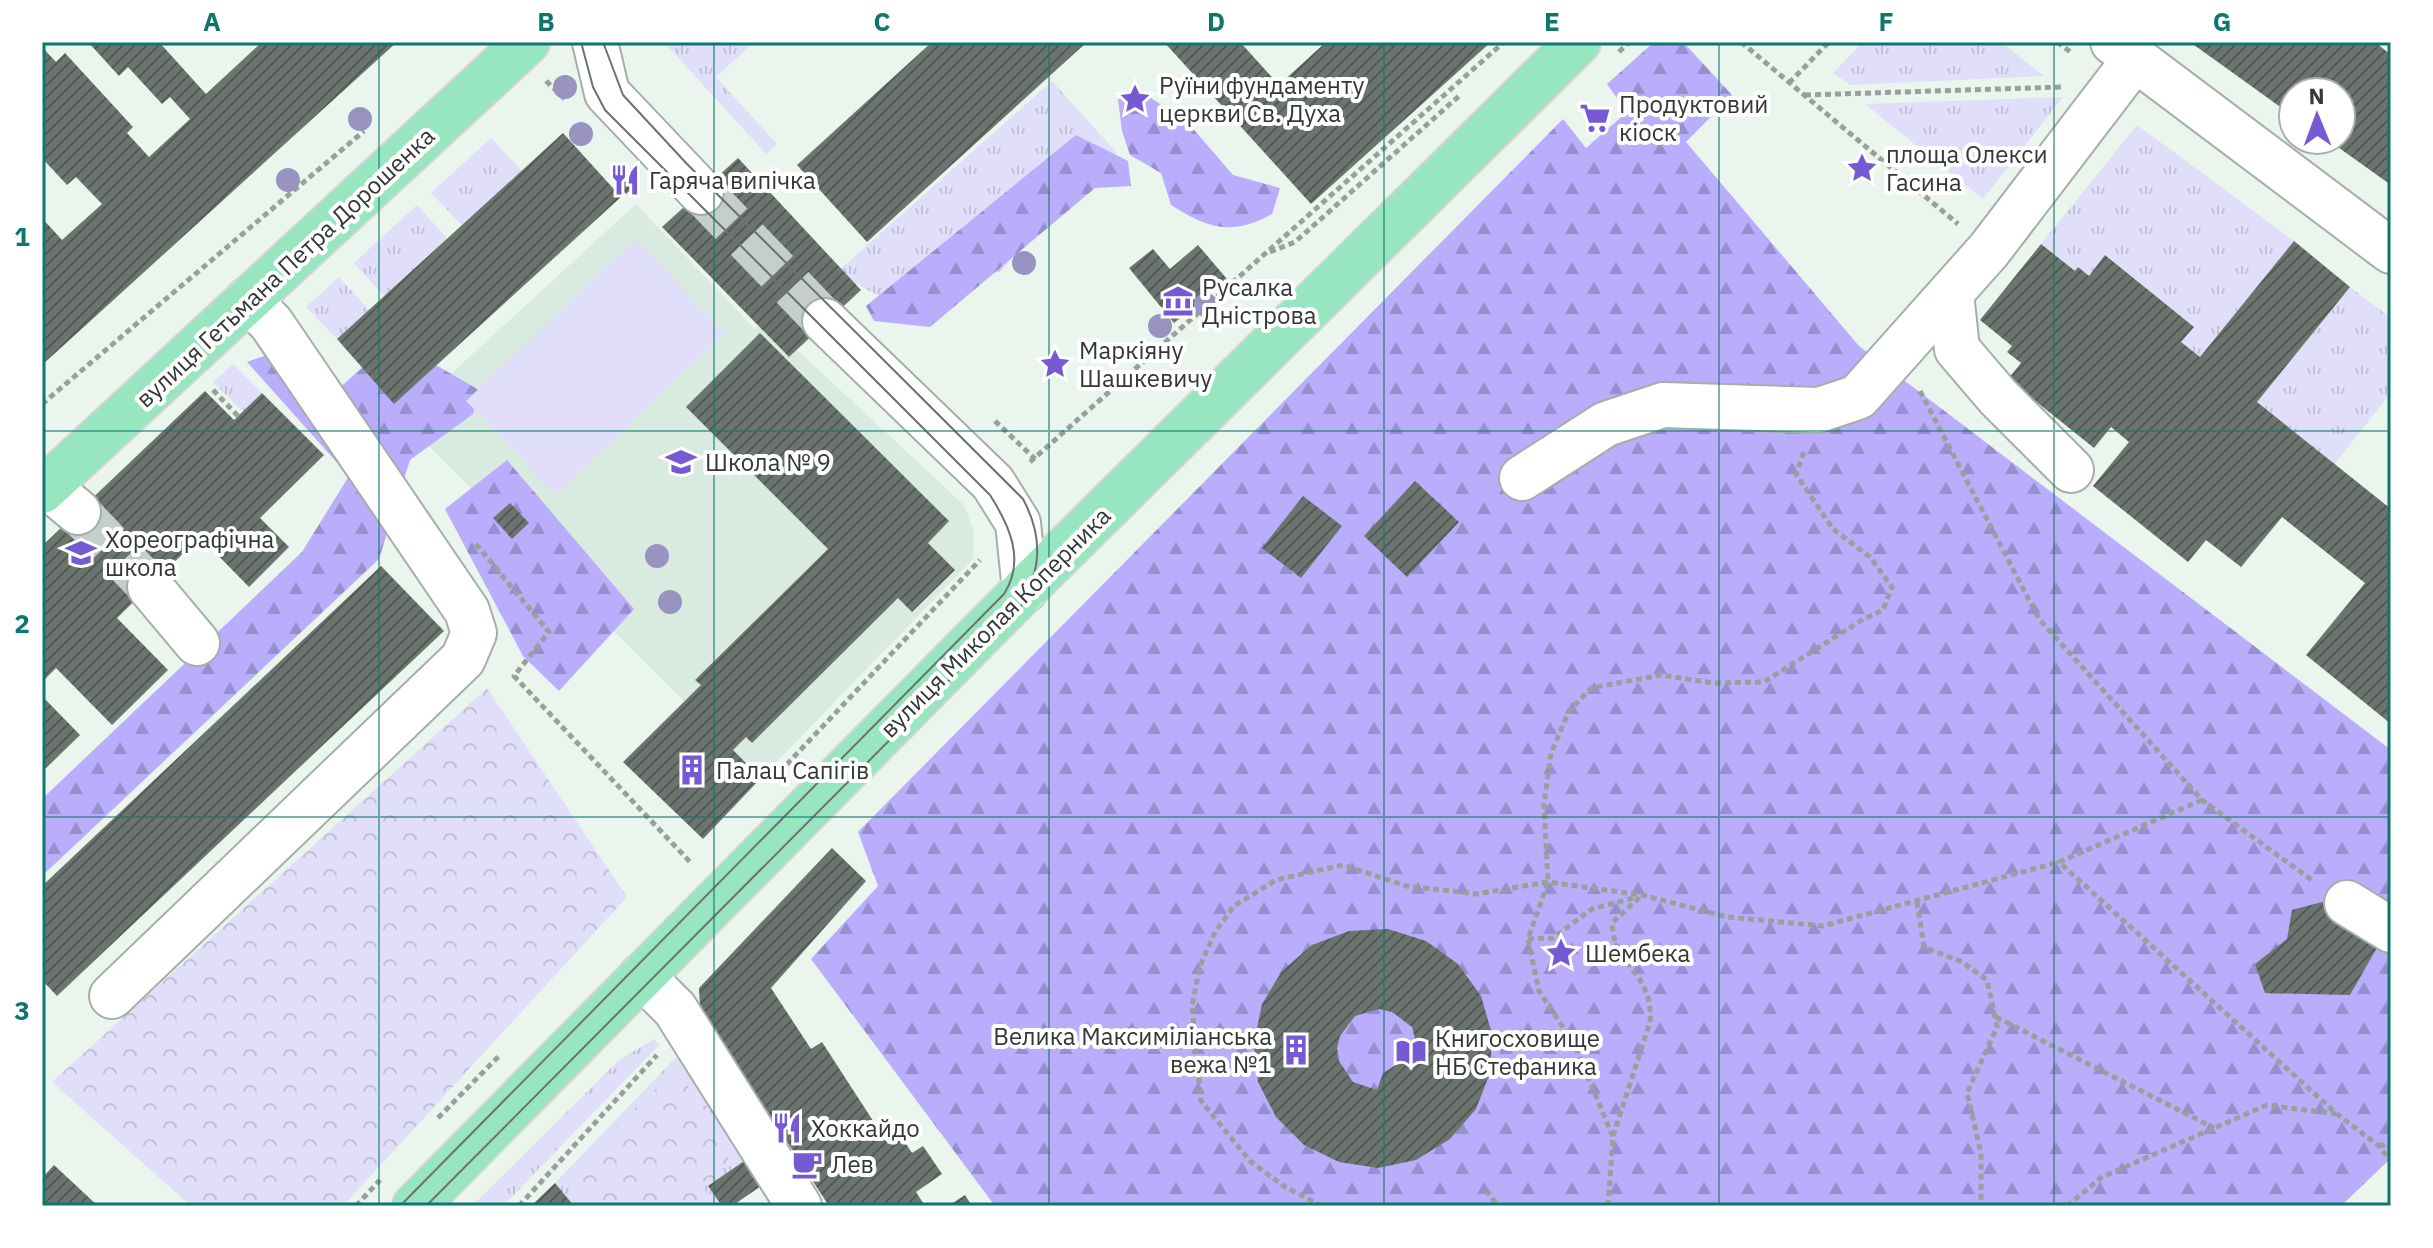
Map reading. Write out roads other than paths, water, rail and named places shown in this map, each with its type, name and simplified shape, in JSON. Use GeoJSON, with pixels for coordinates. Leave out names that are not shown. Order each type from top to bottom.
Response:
{"type":"FeatureCollection","features":[{"type":"Feature","properties":{"kind":"main road","name":"вулиця Гетьмана Петра Дорошенка"},"geometry":{"type":"LineString","coordinates":[[56,497],[248,300],[527,42]]}},
{"type":"Feature","properties":{"kind":"main road","name":"вулиця Миколая Коперника"},"geometry":{"type":"LineString","coordinates":[[415,1206],[1025,590],[1578,42]]}},
{"type":"Feature","properties":{"kind":"street"},"geometry":{"type":"LineString","coordinates":[[595,42],[607,93],[701,192]]}},
{"type":"Feature","properties":{"kind":"street"},"geometry":{"type":"LineString","coordinates":[[1522,478],[1606,424],[1663,405],[1819,410],[1858,397],[1989,250],[2124,51],[2391,251]]}},
{"type":"Feature","properties":{"kind":"street"},"geometry":{"type":"LineString","coordinates":[[1951,294],[1957,349],[1998,397],[2071,470]]}},
{"type":"Feature","properties":{"kind":"street"},"geometry":{"type":"LineString","coordinates":[[112,996],[463,659],[474,633],[467,611],[271,323],[248,300]]}},
{"type":"Feature","properties":{"kind":"street"},"geometry":{"type":"LineString","coordinates":[[825,321],[993,483],[1018,523],[1025,590]]}},
{"type":"Feature","properties":{"kind":"street"},"geometry":{"type":"LineString","coordinates":[[150,587],[197,643]]}},
{"type":"Feature","properties":{"kind":"street"},"geometry":{"type":"LineString","coordinates":[[2347,903],[2391,930]]}},
{"type":"Feature","properties":{"kind":"street"},"geometry":{"type":"LineString","coordinates":[[642,976],[675,1009],[784,1201]]}},
{"type":"Feature","properties":{"kind":"tunnel"},"geometry":{"type":"LineString","coordinates":[[701,192],[825,321]]}},
{"type":"Feature","properties":{"kind":"tunnel"},"geometry":{"type":"LineString","coordinates":[[78,512],[150,587]]}},
{"type":"Feature","properties":{"kind":"tram line"},"geometry":{"type":"LineString","coordinates":[[400,1206],[1004,594],[1014,568],[1009,531],[990,495],[605,110],[593,87],[581,42]]}},
{"type":"Feature","properties":{"kind":"tram line"},"geometry":{"type":"LineString","coordinates":[[426,1206],[1019,610],[1032,582],[1037,555],[1034,527],[1023,499],[687,164],[623,95],[603,42]]}},
{"type":"Feature","properties":{"kind":"place","name":"Руїни фундаменту церкви Св. Духа"},"geometry":{"type":"Point","coordinates":[1135,99]}},
{"type":"Feature","properties":{"kind":"place","name":"Продуктовий кіоск"},"geometry":{"type":"Point","coordinates":[1595,118]}},
{"type":"Feature","properties":{"kind":"place","name":"площа Олекси Гасина"},"geometry":{"type":"Point","coordinates":[1862,168]}},
{"type":"Feature","properties":{"kind":"place","name":"Гаряча випічка"},"geometry":{"type":"Point","coordinates":[625,180]}},
{"type":"Feature","properties":{"kind":"place","name":"Русалка Дністрова"},"geometry":{"type":"Point","coordinates":[1178,301]}},
{"type":"Feature","properties":{"kind":"place","name":"Маркіяну Шашкевичу"},"geometry":{"type":"Point","coordinates":[1055,364]}},
{"type":"Feature","properties":{"kind":"place","name":"Школа № 9"},"geometry":{"type":"Point","coordinates":[681,462]}},
{"type":"Feature","properties":{"kind":"place","name":"Хореографічна школа"},"geometry":{"type":"Point","coordinates":[81,553]}},
{"type":"Feature","properties":{"kind":"place","name":"Палац Сапігів"},"geometry":{"type":"Point","coordinates":[692,770]}},
{"type":"Feature","properties":{"kind":"place","name":"Шембека"},"geometry":{"type":"Point","coordinates":[1561,953]}},
{"type":"Feature","properties":{"kind":"place","name":"Велика Максиміліанська вежа №1"},"geometry":{"type":"Point","coordinates":[1296,1050]}},
{"type":"Feature","properties":{"kind":"place","name":"Книгосховище НБ Стефаника"},"geometry":{"type":"Point","coordinates":[1411,1052]}},
{"type":"Feature","properties":{"kind":"place","name":"Хоккайдо"},"geometry":{"type":"Point","coordinates":[787,1128]}},
{"type":"Feature","properties":{"kind":"place","name":"Лев"},"geometry":{"type":"Point","coordinates":[807,1164]}}]}
